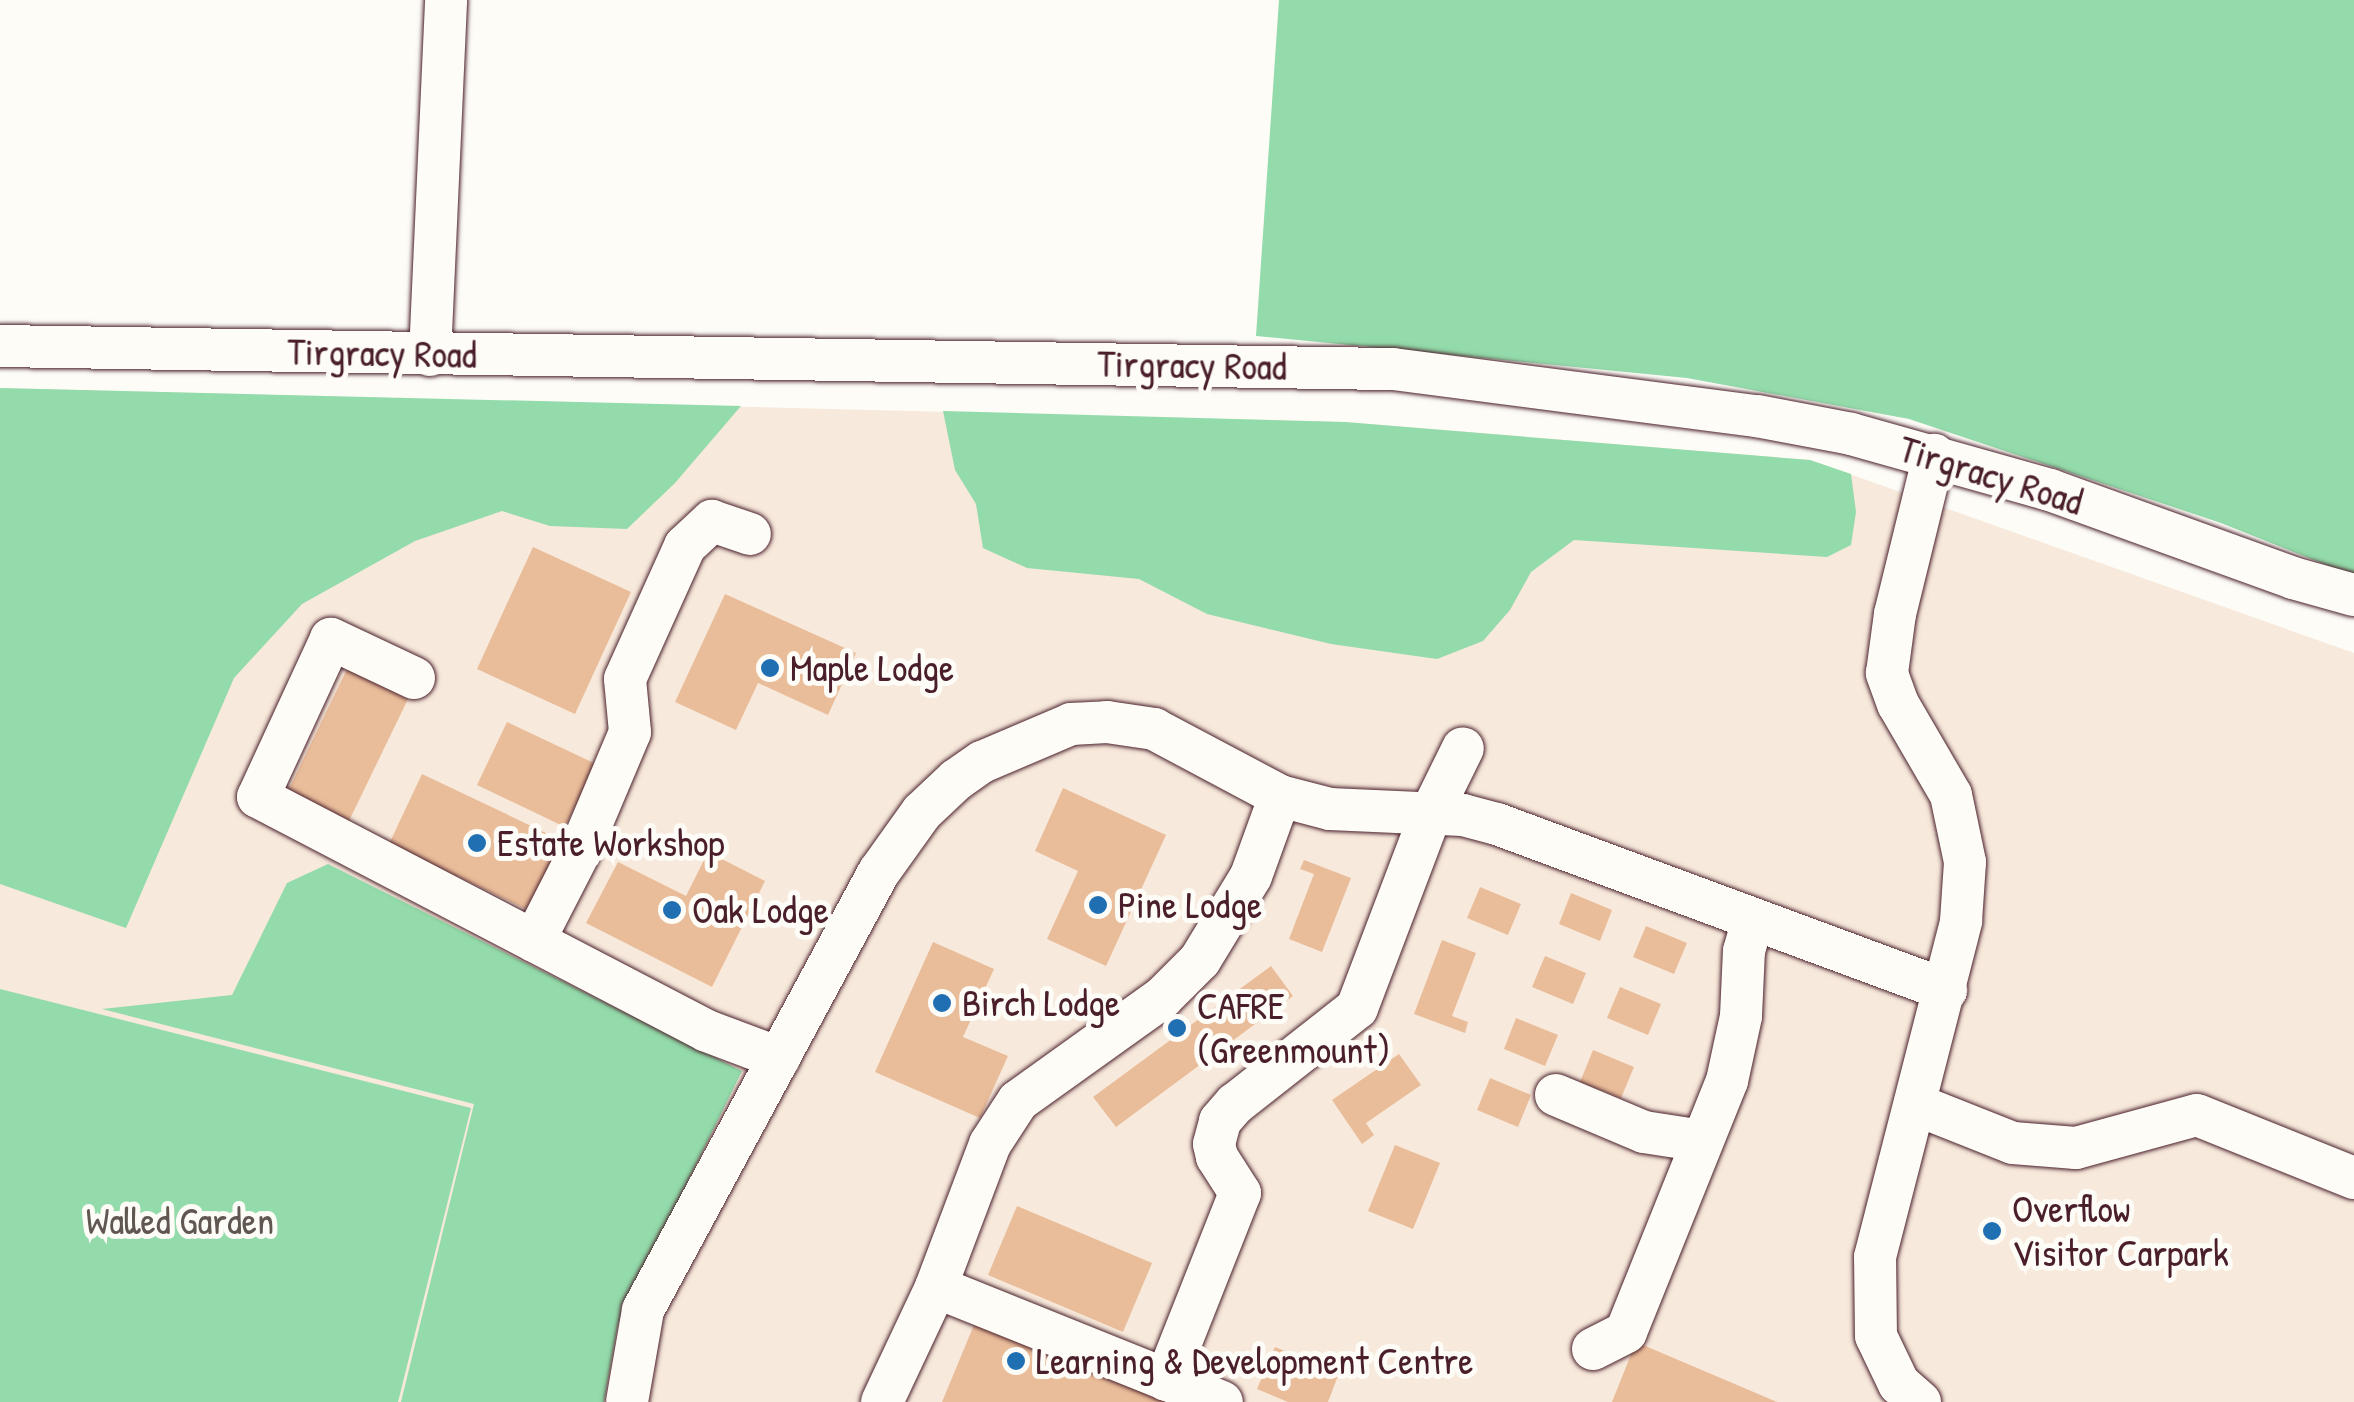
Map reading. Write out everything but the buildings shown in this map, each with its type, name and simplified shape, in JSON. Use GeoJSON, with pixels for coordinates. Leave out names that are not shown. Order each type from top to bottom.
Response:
{"type":"FeatureCollection","features":[{"type":"Feature","properties":{"kind":"street"},"geometry":{"type":"LineString","coordinates":[[430,355],[446,0]]}},
{"type":"Feature","properties":{"kind":"street","name":"Tirgracy Road"},"geometry":{"type":"LineString","coordinates":[[0,346],[1392,369],[1757,416],[1934,455],[2050,490],[2293,578],[2354,595]]}},
{"type":"Feature","properties":{"kind":"street"},"geometry":{"type":"LineString","coordinates":[[1920,1402],[1899,1384],[1876,1336],[1875,1257],[1962,921],[1965,862],[1950,795],[1898,704],[1887,673],[1895,614],[1934,455]]}},
{"type":"Feature","properties":{"kind":"street"},"geometry":{"type":"LineString","coordinates":[[534,941],[579,853],[630,732],[625,679],[686,546],[712,522],[750,534]]}},
{"type":"Feature","properties":{"kind":"street"},"geometry":{"type":"LineString","coordinates":[[414,678],[332,639],[258,796],[706,1031],[779,1058]]}},
{"type":"Feature","properties":{"kind":"street"},"geometry":{"type":"LineString","coordinates":[[627,1402],[643,1310],[880,872],[922,812],[982,762],[1071,724],[1107,722],[1154,729],[1280,796],[1330,810],[1432,812],[1496,824],[1946,990]]}},
{"type":"Feature","properties":{"kind":"street"},"geometry":{"type":"LineString","coordinates":[[1166,1380],[1240,1193],[1216,1157],[1214,1144],[1220,1121],[1234,1104],[1357,1008],[1432,812],[1463,748]]}},
{"type":"Feature","properties":{"kind":"street"},"geometry":{"type":"LineString","coordinates":[[882,1402],[936,1287],[990,1144],[1018,1101],[1163,996],[1200,960],[1251,876],[1280,796]]}},
{"type":"Feature","properties":{"kind":"street"},"geometry":{"type":"LineString","coordinates":[[1593,1349],[1626,1332],[1702,1141],[1734,1054],[1744,951],[1753,919]]}},
{"type":"Feature","properties":{"kind":"street"},"geometry":{"type":"LineString","coordinates":[[1556,1095],[1644,1132],[1702,1141]]}},
{"type":"Feature","properties":{"kind":"street"},"geometry":{"type":"LineString","coordinates":[[1917,1104],[2012,1143],[2076,1148],[2197,1115],[2354,1178]]}},
{"type":"Feature","properties":{"kind":"street"},"geometry":{"type":"LineString","coordinates":[[936,1287],[1222,1402]]}},
{"type":"Feature","properties":{"kind":"shaded area","name":"CAFRE (Greenmount)"},"geometry":{"type":"Polygon","coordinates":[[[0,388],[1345,422],[1810,460],[2354,653],[2354,1402],[0,1402],[0,388]]]}},
{"type":"Feature","properties":{"kind":"green space"},"geometry":{"type":"Polygon","coordinates":[[[1279,0],[2354,0],[2354,576],[2221,523],[1909,419],[1687,378],[1256,336],[1279,0]]]}},
{"type":"Feature","properties":{"kind":"green space"},"geometry":{"type":"Polygon","coordinates":[[[0,388],[741,406],[675,483],[627,529],[550,526],[502,511],[415,541],[302,604],[234,678],[126,928],[0,884],[0,388]]]}},
{"type":"Feature","properties":{"kind":"green space"},"geometry":{"type":"Polygon","coordinates":[[[943,411],[1345,422],[1810,460],[1851,474],[1856,512],[1851,545],[1827,557],[1574,540],[1531,572],[1510,610],[1483,641],[1437,659],[1331,644],[1207,614],[1139,579],[1027,568],[983,548],[976,504],[955,470],[943,411]]]}},
{"type":"Feature","properties":{"kind":"green space"},"geometry":{"type":"Polygon","coordinates":[[[328,864],[742,1071],[618,1324],[604,1402],[401,1402],[474,1104],[102,1009],[232,995],[287,883],[328,864]]]}},
{"type":"Feature","properties":{"kind":"green space","name":"Walled Garden"},"geometry":{"type":"Polygon","coordinates":[[[0,989],[471,1108],[398,1402],[0,1402],[0,989]]]}},
{"type":"Feature","properties":{"kind":"place","name":"Maple Lodge"},"geometry":{"type":"Point","coordinates":[770,668]}},
{"type":"Feature","properties":{"kind":"place","name":"Estate Workshop"},"geometry":{"type":"Point","coordinates":[477,843]}},
{"type":"Feature","properties":{"kind":"place","name":"Pine Lodge"},"geometry":{"type":"Point","coordinates":[1098,905]}},
{"type":"Feature","properties":{"kind":"place","name":"Oak Lodge"},"geometry":{"type":"Point","coordinates":[672,910]}},
{"type":"Feature","properties":{"kind":"place","name":"Birch Lodge"},"geometry":{"type":"Point","coordinates":[942,1003]}},
{"type":"Feature","properties":{"kind":"place","name":"CAFRE (Greenmount)"},"geometry":{"type":"Point","coordinates":[1177,1028]}},
{"type":"Feature","properties":{"kind":"place","name":"Overflow Visitor Carpark"},"geometry":{"type":"Point","coordinates":[1992,1231]}},
{"type":"Feature","properties":{"kind":"place","name":"Learning & Development Centre"},"geometry":{"type":"Point","coordinates":[1016,1361]}}]}
